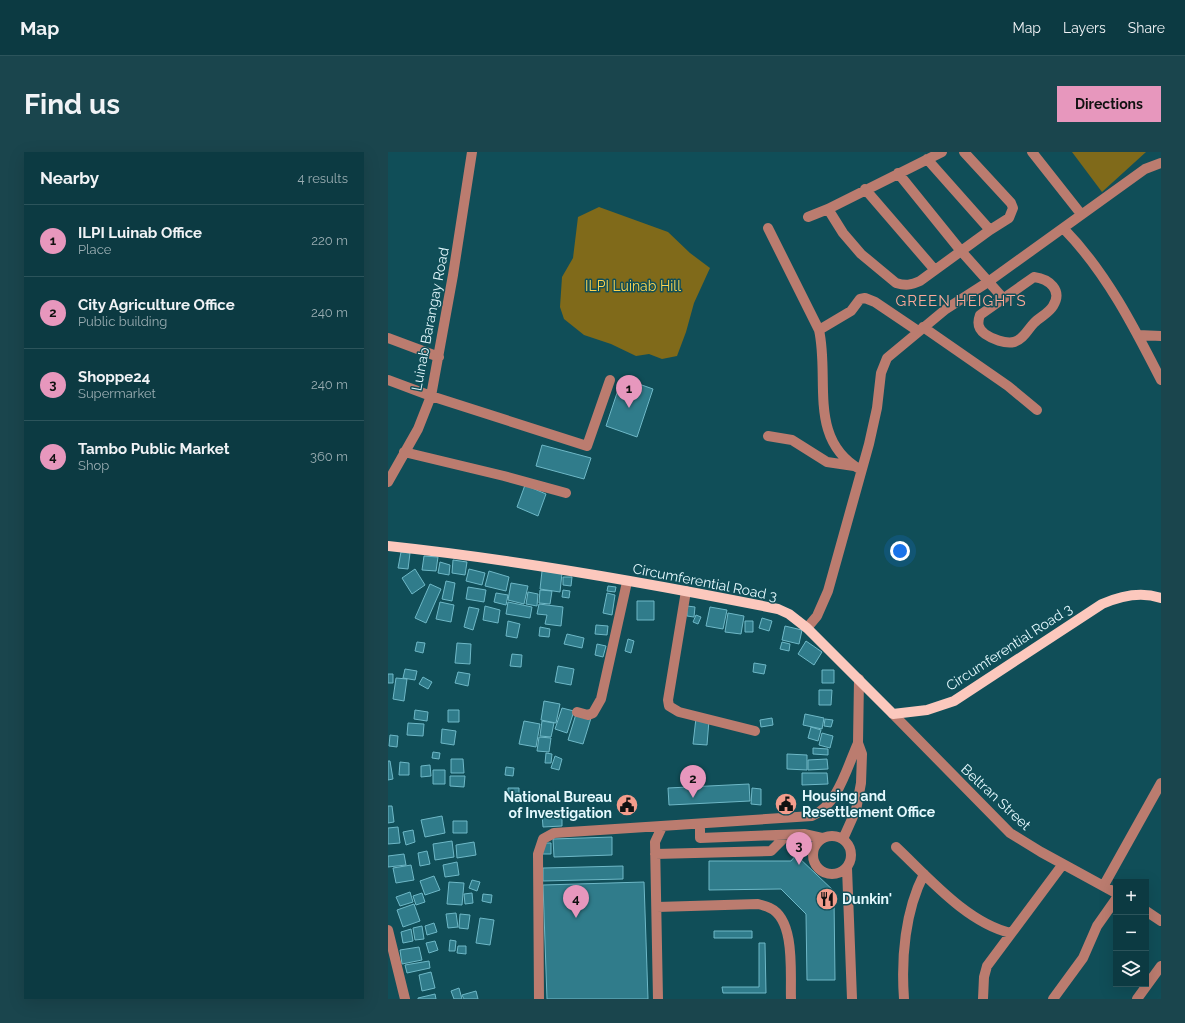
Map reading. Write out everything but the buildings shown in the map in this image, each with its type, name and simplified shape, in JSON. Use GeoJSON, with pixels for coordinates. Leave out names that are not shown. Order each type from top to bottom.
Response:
{"type":"FeatureCollection","features":[{"type":"Feature","properties":{"kind":"main road","name":"Circumferential Road 3"},"geometry":{"type":"LineString","coordinates":[[388,546],[444,552],[686,591],[778,609],[789,614],[807,628],[893,714],[926,710],[954,701],[1102,604],[1116,598],[1130,595],[1144,595],[1161,598]]}},
{"type":"Feature","properties":{"kind":"street","name":"Luinab Barangay Road"},"geometry":{"type":"LineString","coordinates":[[388,482],[420,424],[431,396],[465,204],[472,152]]}},
{"type":"Feature","properties":{"kind":"street"},"geometry":{"type":"LineString","coordinates":[[808,217],[828,209],[865,189],[942,152]]}},
{"type":"Feature","properties":{"kind":"street"},"geometry":{"type":"LineString","coordinates":[[828,209],[843,233],[861,254],[896,282],[903,285],[911,285],[920,281],[934,269],[1009,218],[1013,208],[1011,202],[964,152]]}},
{"type":"Feature","properties":{"kind":"street"},"geometry":{"type":"LineString","coordinates":[[1032,152],[1082,214]]}},
{"type":"Feature","properties":{"kind":"street"},"geometry":{"type":"LineString","coordinates":[[927,159],[990,230]]}},
{"type":"Feature","properties":{"kind":"street"},"geometry":{"type":"LineString","coordinates":[[807,628],[817,616],[828,591],[858,468],[878,408],[884,364],[887,358],[920,329],[946,309],[988,282],[1064,229],[1082,214],[1145,169],[1161,162]]}},
{"type":"Feature","properties":{"kind":"street"},"geometry":{"type":"LineString","coordinates":[[898,173],[1003,298]]}},
{"type":"Feature","properties":{"kind":"street"},"geometry":{"type":"LineString","coordinates":[[865,189],[934,269]]}},
{"type":"Feature","properties":{"kind":"street"},"geometry":{"type":"LineString","coordinates":[[768,228],[818,330],[821,347],[822,395],[826,421],[837,450],[844,459],[858,468]]}},
{"type":"Feature","properties":{"kind":"street"},"geometry":{"type":"LineString","coordinates":[[1064,229],[1082,248],[1100,272],[1138,334],[1161,380]]}},
{"type":"Feature","properties":{"kind":"street"},"geometry":{"type":"LineString","coordinates":[[1034,277],[1042,278],[1050,282],[1056,291],[1053,307],[1016,342],[1007,343],[996,339],[981,331],[979,326],[980,315],[1003,298],[1034,277]]}},
{"type":"Feature","properties":{"kind":"street"},"geometry":{"type":"LineString","coordinates":[[818,330],[851,311],[860,299],[865,298],[875,302],[920,329],[1008,386],[1037,410]]}},
{"type":"Feature","properties":{"kind":"street"},"geometry":{"type":"LineString","coordinates":[[1138,334],[1161,336]]}},
{"type":"Feature","properties":{"kind":"street"},"geometry":{"type":"LineString","coordinates":[[388,338],[439,357]]}},
{"type":"Feature","properties":{"kind":"street"},"geometry":{"type":"LineString","coordinates":[[388,380],[431,396],[587,446],[610,380]]}},
{"type":"Feature","properties":{"kind":"street"},"geometry":{"type":"LineString","coordinates":[[768,436],[785,437],[827,462],[858,468]]}},
{"type":"Feature","properties":{"kind":"street"},"geometry":{"type":"LineString","coordinates":[[404,452],[504,476],[566,493]]}},
{"type":"Feature","properties":{"kind":"street"},"geometry":{"type":"LineString","coordinates":[[577,712],[588,714],[593,713],[601,699],[627,582]]}},
{"type":"Feature","properties":{"kind":"street"},"geometry":{"type":"LineString","coordinates":[[686,591],[668,700],[669,706],[679,712],[755,731]]}},
{"type":"Feature","properties":{"kind":"street"},"geometry":{"type":"LineString","coordinates":[[843,839],[856,810],[861,783],[862,754],[858,743],[859,679]]}},
{"type":"Feature","properties":{"kind":"street","name":"Beltran Street"},"geometry":{"type":"LineString","coordinates":[[893,714],[1010,833],[1113,891]]}},
{"type":"Feature","properties":{"kind":"street"},"geometry":{"type":"LineString","coordinates":[[539,999],[538,854],[543,839],[554,833],[812,816],[823,812],[836,795],[858,743]]}},
{"type":"Feature","properties":{"kind":"street"},"geometry":{"type":"LineString","coordinates":[[1104,886],[1161,783]]}},
{"type":"Feature","properties":{"kind":"street"},"geometry":{"type":"LineString","coordinates":[[700,824],[702,853]]}},
{"type":"Feature","properties":{"kind":"street"},"geometry":{"type":"LineString","coordinates":[[658,999],[655,842],[662,827]]}},
{"type":"Feature","properties":{"kind":"street"},"geometry":{"type":"LineString","coordinates":[[700,838],[804,834],[822,838],[836,836],[843,839],[851,849],[851,856],[847,868],[852,999]]}},
{"type":"Feature","properties":{"kind":"street"},"geometry":{"type":"LineString","coordinates":[[804,834],[813,852],[815,864],[824,873],[836,874],[847,868]]}},
{"type":"Feature","properties":{"kind":"street"},"geometry":{"type":"LineString","coordinates":[[655,854],[771,851],[787,835]]}},
{"type":"Feature","properties":{"kind":"street"},"geometry":{"type":"LineString","coordinates":[[813,852],[816,844],[822,838]]}},
{"type":"Feature","properties":{"kind":"street"},"geometry":{"type":"LineString","coordinates":[[896,847],[973,918],[996,930],[1011,933]]}},
{"type":"Feature","properties":{"kind":"street"},"geometry":{"type":"LineString","coordinates":[[983,999],[984,977],[987,966],[1063,864]]}},
{"type":"Feature","properties":{"kind":"street"},"geometry":{"type":"LineString","coordinates":[[904,999],[903,978],[905,948],[913,899],[924,874]]}},
{"type":"Feature","properties":{"kind":"street"},"geometry":{"type":"LineString","coordinates":[[1053,999],[1083,958],[1097,926],[1113,903]]}},
{"type":"Feature","properties":{"kind":"street"},"geometry":{"type":"LineString","coordinates":[[657,907],[758,904],[771,908],[779,916],[789,940],[791,999]]}},
{"type":"Feature","properties":{"kind":"street"},"geometry":{"type":"LineString","coordinates":[[1149,916],[1161,921]]}},
{"type":"Feature","properties":{"kind":"street"},"geometry":{"type":"LineString","coordinates":[[388,930],[405,999]]}},
{"type":"Feature","properties":{"kind":"street"},"geometry":{"type":"LineString","coordinates":[[1137,999],[1161,966]]}},
{"type":"Feature","properties":{"kind":"green space"},"geometry":{"type":"Polygon","coordinates":[[[1072,152],[1146,152],[1102,192],[1072,152]]]}},
{"type":"Feature","properties":{"kind":"green space","name":"ILPI Luinab Hill"},"geometry":{"type":"Polygon","coordinates":[[[599,207],[668,232],[690,253],[710,268],[694,303],[686,332],[677,356],[662,359],[649,354],[636,356],[611,344],[584,335],[564,319],[560,307],[562,277],[573,258],[578,217],[599,207]]]}},
{"type":"Feature","properties":{"kind":"place","name":"ILPI Luinab Office"},"geometry":{"type":"Point","coordinates":[629,408]}},
{"type":"Feature","properties":{"kind":"place","name":"City Agriculture Office"},"geometry":{"type":"Point","coordinates":[693,798]}},
{"type":"Feature","properties":{"kind":"place","name":"Housing and Resettlement Office"},"geometry":{"type":"Point","coordinates":[786,804]}},
{"type":"Feature","properties":{"kind":"place","name":"National Bureau of Investigation"},"geometry":{"type":"Point","coordinates":[627,805]}},
{"type":"Feature","properties":{"kind":"place","name":"Shoppe24"},"geometry":{"type":"Point","coordinates":[799,865]}},
{"type":"Feature","properties":{"kind":"place","name":"Dunkin'"},"geometry":{"type":"Point","coordinates":[827,899]}},
{"type":"Feature","properties":{"kind":"place","name":"Tambo Public Market"},"geometry":{"type":"Point","coordinates":[576,918]}},
{"type":"Feature","properties":{"kind":"district","name":"GREEN HEIGHTS"},"geometry":{"type":"Point","coordinates":[961,301]}}]}
